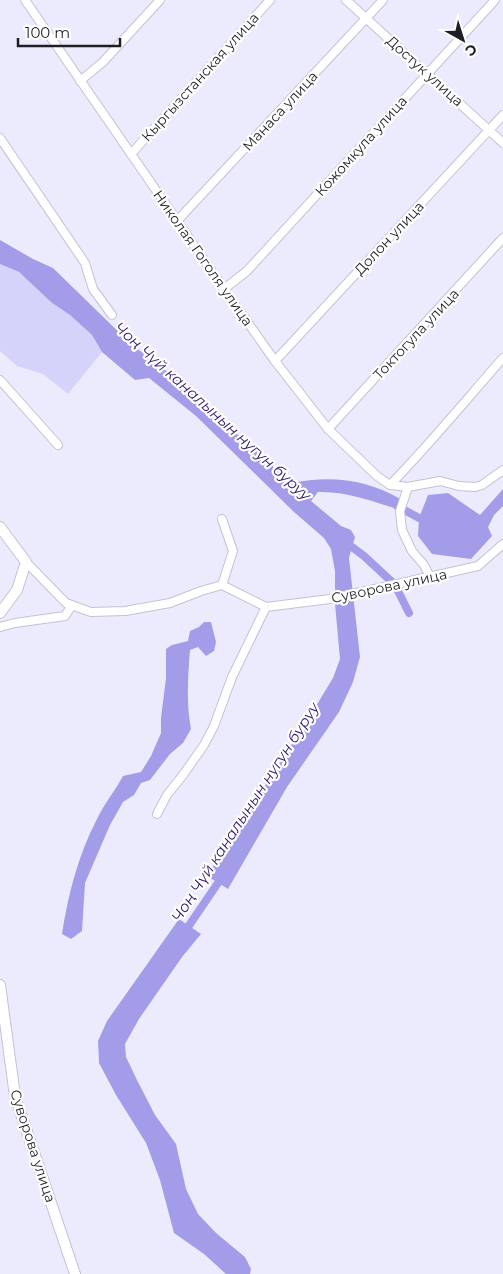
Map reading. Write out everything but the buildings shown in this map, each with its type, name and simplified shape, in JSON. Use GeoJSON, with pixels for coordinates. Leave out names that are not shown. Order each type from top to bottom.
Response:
{"type":"FeatureCollection","features":[{"type":"Feature","properties":{"kind":"street","name":"Николая Гоголя улица"},"geometry":{"type":"LineString","coordinates":[[25,0],[224,289],[276,361],[328,429],[377,476],[390,485]]}},
{"type":"Feature","properties":{"kind":"street"},"geometry":{"type":"LineString","coordinates":[[80,81],[104,62],[160,0]]}},
{"type":"Feature","properties":{"kind":"street","name":"Кыргызстанская улица"},"geometry":{"type":"LineString","coordinates":[[131,154],[270,0]]}},
{"type":"Feature","properties":{"kind":"street","name":"Достук улица"},"geometry":{"type":"LineString","coordinates":[[346,0],[503,143]]}},
{"type":"Feature","properties":{"kind":"street","name":"Манаса улица"},"geometry":{"type":"LineString","coordinates":[[177,221],[383,0]]}},
{"type":"Feature","properties":{"kind":"street","name":"Кожомкула улица"},"geometry":{"type":"LineString","coordinates":[[224,289],[247,271],[495,0]]}},
{"type":"Feature","properties":{"kind":"street","name":"Долон улица"},"geometry":{"type":"LineString","coordinates":[[276,361],[503,114]]}},
{"type":"Feature","properties":{"kind":"street"},"geometry":{"type":"LineString","coordinates":[[0,138],[85,263],[93,289],[112,315]]}},
{"type":"Feature","properties":{"kind":"street","name":"Токтогула улица"},"geometry":{"type":"LineString","coordinates":[[328,429],[503,238]]}},
{"type":"Feature","properties":{"kind":"street"},"geometry":{"type":"LineString","coordinates":[[390,485],[422,453],[443,426],[503,358]]}},
{"type":"Feature","properties":{"kind":"street"},"geometry":{"type":"LineString","coordinates":[[0,381],[58,445]]}},
{"type":"Feature","properties":{"kind":"street"},"geometry":{"type":"LineString","coordinates":[[390,485],[408,487],[440,481],[459,486],[474,487],[486,482],[503,470]]}},
{"type":"Feature","properties":{"kind":"street"},"geometry":{"type":"LineString","coordinates":[[408,487],[400,512],[402,530],[412,551],[424,565],[430,577]]}},
{"type":"Feature","properties":{"kind":"street"},"geometry":{"type":"LineString","coordinates":[[222,519],[233,551],[222,585]]}},
{"type":"Feature","properties":{"kind":"street"},"geometry":{"type":"LineString","coordinates":[[0,527],[26,562],[66,603],[91,612],[124,612],[170,603],[222,585],[266,607],[232,677],[214,726],[204,745],[184,776],[164,800],[157,814]]}},
{"type":"Feature","properties":{"kind":"street","name":"Суворова улица"},"geometry":{"type":"LineString","coordinates":[[266,607],[330,599],[478,566],[503,544]]}},
{"type":"Feature","properties":{"kind":"street"},"geometry":{"type":"LineString","coordinates":[[0,613],[17,590],[26,562]]}},
{"type":"Feature","properties":{"kind":"street"},"geometry":{"type":"LineString","coordinates":[[0,627],[65,616],[72,605]]}},
{"type":"Feature","properties":{"kind":"street","name":"Суворова улица"},"geometry":{"type":"LineString","coordinates":[[0,985],[15,1096],[76,1274]]}},
{"type":"Feature","properties":{"kind":"shaded area"},"geometry":{"type":"Polygon","coordinates":[[[0,240],[53,268],[132,345],[181,383],[291,483],[334,479],[362,483],[376,487],[402,500],[398,509],[339,493],[318,492],[311,501],[341,526],[351,530],[355,537],[349,558],[360,657],[353,682],[339,712],[287,787],[228,889],[207,876],[310,716],[333,678],[340,659],[335,604],[335,571],[331,549],[324,538],[294,512],[196,416],[149,378],[135,380],[102,352],[92,335],[70,315],[52,303],[19,272],[0,264],[0,240]]]}},
{"type":"Feature","properties":{"kind":"shaded area"},"geometry":{"type":"Polygon","coordinates":[[[0,264],[19,272],[52,303],[70,315],[92,335],[102,352],[68,394],[43,374],[17,366],[0,351],[0,264]]]}},
{"type":"Feature","properties":{"kind":"shaded area"},"geometry":{"type":"Polygon","coordinates":[[[503,489],[503,506],[494,515],[488,527],[492,536],[471,559],[432,554],[418,536],[419,518],[428,495],[448,493],[480,515],[503,489]]]}},
{"type":"Feature","properties":{"kind":"shaded area"},"geometry":{"type":"Polygon","coordinates":[[[204,622],[211,622],[216,642],[214,651],[206,656],[198,647],[190,650],[188,699],[191,729],[183,743],[170,754],[150,780],[141,783],[134,795],[123,802],[110,825],[85,883],[82,931],[71,939],[62,934],[64,919],[75,875],[90,833],[123,776],[141,772],[151,756],[161,733],[166,678],[166,649],[172,645],[188,641],[190,631],[199,627],[204,622]]]}},
{"type":"Feature","properties":{"kind":"shaded area"},"geometry":{"type":"Polygon","coordinates":[[[179,919],[201,934],[182,957],[139,1019],[125,1044],[126,1057],[155,1115],[176,1144],[186,1189],[198,1214],[216,1233],[245,1257],[251,1269],[250,1274],[226,1274],[204,1254],[174,1233],[160,1180],[146,1143],[116,1095],[99,1063],[98,1041],[107,1021],[179,919]]]}},
{"type":"Feature","properties":{"kind":"waterway"},"geometry":{"type":"LineString","coordinates":[[397,506],[419,518]]}},
{"type":"Feature","properties":{"kind":"waterway"},"geometry":{"type":"LineString","coordinates":[[342,548],[352,547],[392,582]]}},
{"type":"Feature","properties":{"kind":"waterway"},"geometry":{"type":"LineString","coordinates":[[398,591],[409,613]]}},
{"type":"Feature","properties":{"kind":"waterway","name":"Чоң Чүй каналынын нугун буруу"},"geometry":{"type":"LineString","coordinates":[[184,933],[224,874]]}}]}
